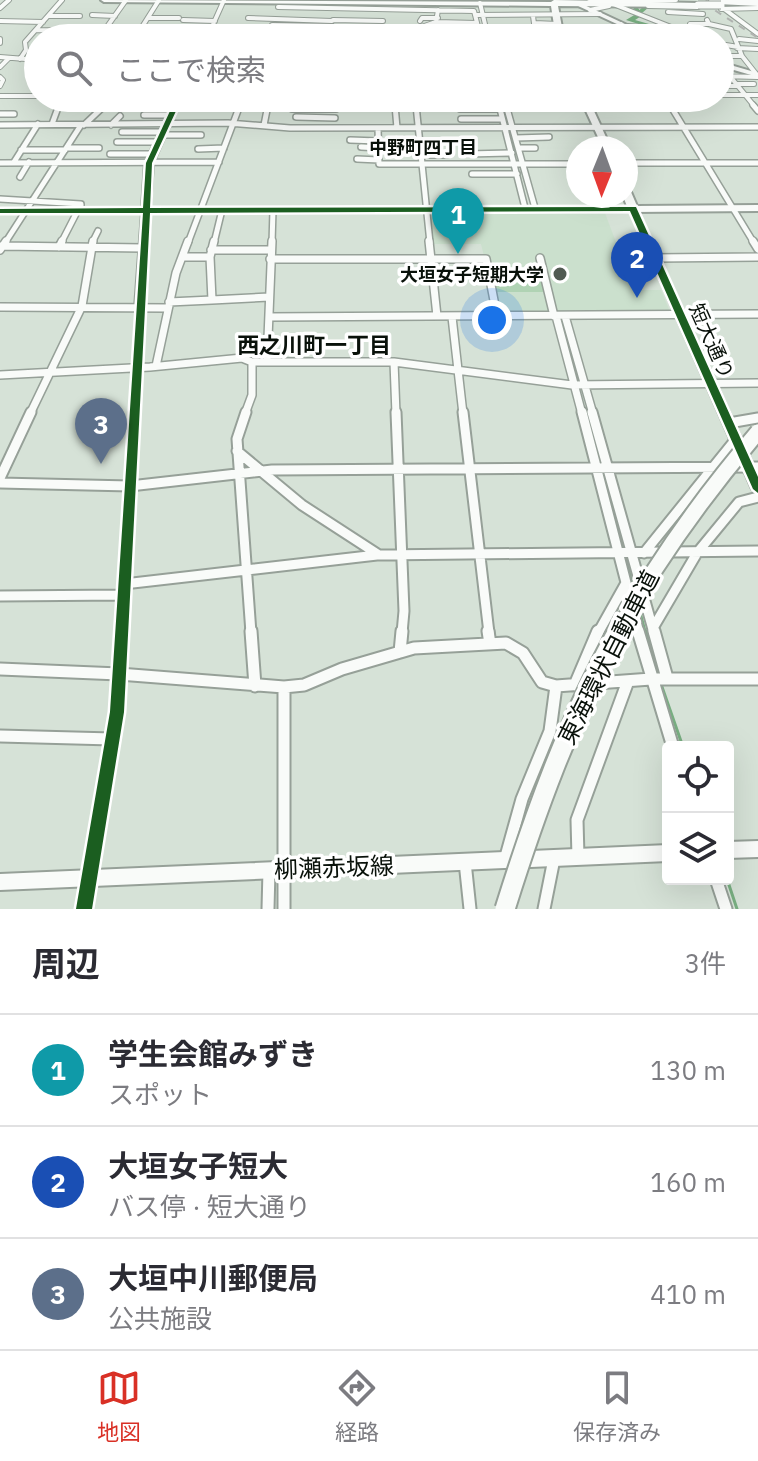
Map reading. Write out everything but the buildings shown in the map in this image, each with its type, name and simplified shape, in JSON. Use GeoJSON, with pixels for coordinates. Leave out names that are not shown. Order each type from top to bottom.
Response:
{"type":"FeatureCollection","features":[{"type":"Feature","properties":{"kind":"highway"},"geometry":{"type":"LineString","coordinates":[[104,0],[475,7],[554,3],[757,3]]}},
{"type":"Feature","properties":{"kind":"highway"},"geometry":{"type":"LineString","coordinates":[[372,0],[405,6]]}},
{"type":"Feature","properties":{"kind":"highway"},"geometry":{"type":"LineString","coordinates":[[554,3],[590,6],[608,3]]}},
{"type":"Feature","properties":{"kind":"highway"},"geometry":{"type":"LineString","coordinates":[[554,3],[557,24]]}},
{"type":"Feature","properties":{"kind":"highway"},"geometry":{"type":"LineString","coordinates":[[590,112],[601,136]]}},
{"type":"Feature","properties":{"kind":"highway"},"geometry":{"type":"LineString","coordinates":[[633,209],[758,208]]}},
{"type":"Feature","properties":{"kind":"highway","name":"東海環状自動車道"},"geometry":{"type":"LineString","coordinates":[[505,909],[550,776],[618,624],[679,526],[719,474],[758,432]]}},
{"type":"Feature","properties":{"kind":"street"},"geometry":{"type":"LineString","coordinates":[[0,8],[9,0]]}},
{"type":"Feature","properties":{"kind":"street"},"geometry":{"type":"LineString","coordinates":[[0,21],[43,22],[62,0]]}},
{"type":"Feature","properties":{"kind":"street"},"geometry":{"type":"LineString","coordinates":[[109,24],[126,0]]}},
{"type":"Feature","properties":{"kind":"street"},"geometry":{"type":"LineString","coordinates":[[144,24],[159,0]]}},
{"type":"Feature","properties":{"kind":"street"},"geometry":{"type":"LineString","coordinates":[[214,24],[224,0]]}},
{"type":"Feature","properties":{"kind":"street"},"geometry":{"type":"LineString","coordinates":[[608,3],[676,0]]}},
{"type":"Feature","properties":{"kind":"street"},"geometry":{"type":"LineString","coordinates":[[271,24],[279,3]]}},
{"type":"Feature","properties":{"kind":"street"},"geometry":{"type":"LineString","coordinates":[[608,3],[660,24]]}},
{"type":"Feature","properties":{"kind":"street"},"geometry":{"type":"LineString","coordinates":[[749,8],[757,3]]}},
{"type":"Feature","properties":{"kind":"street"},"geometry":{"type":"LineString","coordinates":[[578,4],[590,6],[622,24]]}},
{"type":"Feature","properties":{"kind":"street"},"geometry":{"type":"LineString","coordinates":[[696,4],[709,24]]}},
{"type":"Feature","properties":{"kind":"street"},"geometry":{"type":"LineString","coordinates":[[718,5],[749,8],[757,14]]}},
{"type":"Feature","properties":{"kind":"street"},"geometry":{"type":"LineString","coordinates":[[718,5],[743,12]]}},
{"type":"Feature","properties":{"kind":"street"},"geometry":{"type":"LineString","coordinates":[[718,5],[758,34]]}},
{"type":"Feature","properties":{"kind":"street"},"geometry":{"type":"LineString","coordinates":[[332,22],[338,6],[383,16]]}},
{"type":"Feature","properties":{"kind":"street"},"geometry":{"type":"LineString","coordinates":[[317,24],[383,16],[405,6],[438,10],[475,7],[556,20]]}},
{"type":"Feature","properties":{"kind":"street"},"geometry":{"type":"LineString","coordinates":[[420,21],[422,18],[477,23],[475,7]]}},
{"type":"Feature","properties":{"kind":"street"},"geometry":{"type":"LineString","coordinates":[[437,20],[438,10]]}},
{"type":"Feature","properties":{"kind":"street"},"geometry":{"type":"LineString","coordinates":[[607,17],[612,17],[614,11],[628,12]]}},
{"type":"Feature","properties":{"kind":"street"},"geometry":{"type":"LineString","coordinates":[[638,16],[644,11],[703,14]]}},
{"type":"Feature","properties":{"kind":"street"},"geometry":{"type":"LineString","coordinates":[[533,16],[535,23],[600,14]]}},
{"type":"Feature","properties":{"kind":"street"},"geometry":{"type":"LineString","coordinates":[[92,15],[115,16]]}},
{"type":"Feature","properties":{"kind":"street"},"geometry":{"type":"LineString","coordinates":[[10,21],[15,16]]}},
{"type":"Feature","properties":{"kind":"street"},"geometry":{"type":"LineString","coordinates":[[48,16],[80,16]]}},
{"type":"Feature","properties":{"kind":"street"},"geometry":{"type":"LineString","coordinates":[[149,16],[216,19]]}},
{"type":"Feature","properties":{"kind":"street"},"geometry":{"type":"LineString","coordinates":[[381,24],[383,16]]}},
{"type":"Feature","properties":{"kind":"street"},"geometry":{"type":"LineString","coordinates":[[190,17],[216,19]]}},
{"type":"Feature","properties":{"kind":"street"},"geometry":{"type":"LineString","coordinates":[[248,18],[261,24]]}},
{"type":"Feature","properties":{"kind":"street"},"geometry":{"type":"LineString","coordinates":[[430,24],[437,20]]}},
{"type":"Feature","properties":{"kind":"street"},"geometry":{"type":"LineString","coordinates":[[311,24],[340,24]]}},
{"type":"Feature","properties":{"kind":"street"},"geometry":{"type":"LineString","coordinates":[[682,24],[723,24]]}},
{"type":"Feature","properties":{"kind":"street"},"geometry":{"type":"LineString","coordinates":[[746,27],[758,26]]}},
{"type":"Feature","properties":{"kind":"street"},"geometry":{"type":"LineString","coordinates":[[734,34],[738,37],[739,51],[758,75]]}},
{"type":"Feature","properties":{"kind":"street"},"geometry":{"type":"LineString","coordinates":[[734,36],[758,41]]}},
{"type":"Feature","properties":{"kind":"street"},"geometry":{"type":"LineString","coordinates":[[734,49],[739,51]]}},
{"type":"Feature","properties":{"kind":"street"},"geometry":{"type":"LineString","coordinates":[[734,52],[758,51]]}},
{"type":"Feature","properties":{"kind":"street"},"geometry":{"type":"LineString","coordinates":[[20,59],[24,54]]}},
{"type":"Feature","properties":{"kind":"street"},"geometry":{"type":"LineString","coordinates":[[0,57],[24,59]]}},
{"type":"Feature","properties":{"kind":"street"},"geometry":{"type":"LineString","coordinates":[[0,67],[9,58]]}},
{"type":"Feature","properties":{"kind":"street"},"geometry":{"type":"LineString","coordinates":[[734,65],[758,63]]}},
{"type":"Feature","properties":{"kind":"street"},"geometry":{"type":"LineString","coordinates":[[734,68],[758,75]]}},
{"type":"Feature","properties":{"kind":"street"},"geometry":{"type":"LineString","coordinates":[[734,76],[758,75]]}},
{"type":"Feature","properties":{"kind":"street"},"geometry":{"type":"LineString","coordinates":[[0,77],[3,80],[0,86]]}},
{"type":"Feature","properties":{"kind":"street"},"geometry":{"type":"LineString","coordinates":[[734,82],[758,111]]}},
{"type":"Feature","properties":{"kind":"street"},"geometry":{"type":"LineString","coordinates":[[736,85],[754,84]]}},
{"type":"Feature","properties":{"kind":"street"},"geometry":{"type":"LineString","coordinates":[[734,95],[758,95]]}},
{"type":"Feature","properties":{"kind":"street"},"geometry":{"type":"LineString","coordinates":[[0,96],[24,96]]}},
{"type":"Feature","properties":{"kind":"street"},"geometry":{"type":"LineString","coordinates":[[52,124],[57,112]]}},
{"type":"Feature","properties":{"kind":"street"},"geometry":{"type":"LineString","coordinates":[[1,248],[82,125],[97,112]]}},
{"type":"Feature","properties":{"kind":"street"},"geometry":{"type":"LineString","coordinates":[[84,909],[112,739],[119,674],[145,210],[151,158],[172,112]]}},
{"type":"Feature","properties":{"kind":"street"},"geometry":{"type":"LineString","coordinates":[[156,366],[182,257],[237,112]]}},
{"type":"Feature","properties":{"kind":"street"},"geometry":{"type":"LineString","coordinates":[[264,125],[266,112]]}},
{"type":"Feature","properties":{"kind":"street"},"geometry":{"type":"LineString","coordinates":[[335,128],[336,112]]}},
{"type":"Feature","properties":{"kind":"street"},"geometry":{"type":"LineString","coordinates":[[396,112],[397,128]]}},
{"type":"Feature","properties":{"kind":"street"},"geometry":{"type":"LineString","coordinates":[[416,112],[437,316]]}},
{"type":"Feature","properties":{"kind":"street"},"geometry":{"type":"LineString","coordinates":[[501,112],[516,138],[519,148],[517,174],[530,208]]}},
{"type":"Feature","properties":{"kind":"street"},"geometry":{"type":"LineString","coordinates":[[506,112],[512,153],[519,164],[530,208]]}},
{"type":"Feature","properties":{"kind":"street"},"geometry":{"type":"LineString","coordinates":[[675,112],[758,249]]}},
{"type":"Feature","properties":{"kind":"street"},"geometry":{"type":"LineString","coordinates":[[0,114],[14,114]]}},
{"type":"Feature","properties":{"kind":"street"},"geometry":{"type":"LineString","coordinates":[[144,115],[171,115]]}},
{"type":"Feature","properties":{"kind":"street"},"geometry":{"type":"LineString","coordinates":[[111,125],[120,116]]}},
{"type":"Feature","properties":{"kind":"street"},"geometry":{"type":"LineString","coordinates":[[296,117],[335,118]]}},
{"type":"Feature","properties":{"kind":"street"},"geometry":{"type":"LineString","coordinates":[[461,119],[502,119]]}},
{"type":"Feature","properties":{"kind":"street"},"geometry":{"type":"LineString","coordinates":[[117,142],[233,123],[335,128],[758,127]]}},
{"type":"Feature","properties":{"kind":"street"},"geometry":{"type":"LineString","coordinates":[[14,162],[38,124]]}},
{"type":"Feature","properties":{"kind":"street"},"geometry":{"type":"LineString","coordinates":[[0,125],[111,125],[163,133]]}},
{"type":"Feature","properties":{"kind":"street"},"geometry":{"type":"LineString","coordinates":[[378,128],[379,164],[566,164]]}},
{"type":"Feature","properties":{"kind":"street"},"geometry":{"type":"LineString","coordinates":[[122,132],[201,135]]}},
{"type":"Feature","properties":{"kind":"street"},"geometry":{"type":"LineString","coordinates":[[516,138],[549,137]]}},
{"type":"Feature","properties":{"kind":"street"},"geometry":{"type":"LineString","coordinates":[[350,140],[378,145]]}},
{"type":"Feature","properties":{"kind":"street"},"geometry":{"type":"LineString","coordinates":[[361,147],[378,145]]}},
{"type":"Feature","properties":{"kind":"street"},"geometry":{"type":"LineString","coordinates":[[21,150],[99,148]]}},
{"type":"Feature","properties":{"kind":"street"},"geometry":{"type":"LineString","coordinates":[[198,149],[224,148]]}},
{"type":"Feature","properties":{"kind":"street"},"geometry":{"type":"LineString","coordinates":[[519,148],[535,148]]}},
{"type":"Feature","properties":{"kind":"street"},"geometry":{"type":"LineString","coordinates":[[467,154],[512,153]]}},
{"type":"Feature","properties":{"kind":"street"},"geometry":{"type":"LineString","coordinates":[[110,154],[219,162]]}},
{"type":"Feature","properties":{"kind":"street"},"geometry":{"type":"LineString","coordinates":[[421,155],[447,155]]}},
{"type":"Feature","properties":{"kind":"street"},"geometry":{"type":"LineString","coordinates":[[56,165],[151,158]]}},
{"type":"Feature","properties":{"kind":"street"},"geometry":{"type":"LineString","coordinates":[[357,159],[379,160]]}},
{"type":"Feature","properties":{"kind":"street"},"geometry":{"type":"LineString","coordinates":[[20,177],[29,162]]}},
{"type":"Feature","properties":{"kind":"street"},"geometry":{"type":"LineString","coordinates":[[0,163],[29,162],[92,168]]}},
{"type":"Feature","properties":{"kind":"street"},"geometry":{"type":"LineString","coordinates":[[638,163],[758,163]]}},
{"type":"Feature","properties":{"kind":"street"},"geometry":{"type":"LineString","coordinates":[[472,174],[517,174]]}},
{"type":"Feature","properties":{"kind":"street"},"geometry":{"type":"LineString","coordinates":[[0,199],[81,204],[59,247]]}},
{"type":"Feature","properties":{"kind":"street"},"geometry":{"type":"LineString","coordinates":[[0,211],[633,209]]}},
{"type":"Feature","properties":{"kind":"street","name":"短大通り"},"geometry":{"type":"LineString","coordinates":[[633,209],[736,439],[753,467],[758,489]]}},
{"type":"Feature","properties":{"kind":"street"},"geometry":{"type":"LineString","coordinates":[[212,300],[211,254],[222,210]]}},
{"type":"Feature","properties":{"kind":"street"},"geometry":{"type":"LineString","coordinates":[[267,362],[273,210]]}},
{"type":"Feature","properties":{"kind":"street"},"geometry":{"type":"LineString","coordinates":[[98,231],[90,247],[81,308],[0,480],[130,486],[263,471],[753,467]]}},
{"type":"Feature","properties":{"kind":"street"},"geometry":{"type":"LineString","coordinates":[[1,248],[143,248]]}},
{"type":"Feature","properties":{"kind":"street"},"geometry":{"type":"LineString","coordinates":[[182,257],[271,250]]}},
{"type":"Feature","properties":{"kind":"street"},"geometry":{"type":"LineString","coordinates":[[655,258],[758,257]]}},
{"type":"Feature","properties":{"kind":"street"},"geometry":{"type":"LineString","coordinates":[[540,258],[653,628],[672,741]]}},
{"type":"Feature","properties":{"kind":"street"},"geometry":{"type":"LineString","coordinates":[[270,259],[486,259],[497,316]]}},
{"type":"Feature","properties":{"kind":"street"},"geometry":{"type":"LineString","coordinates":[[0,307],[140,308],[269,297]]}},
{"type":"Feature","properties":{"kind":"street"},"geometry":{"type":"LineString","coordinates":[[269,317],[758,314]]}},
{"type":"Feature","properties":{"kind":"street"},"geometry":{"type":"LineString","coordinates":[[452,317],[490,644]]}},
{"type":"Feature","properties":{"kind":"street"},"geometry":{"type":"LineString","coordinates":[[0,375],[136,368],[242,358],[252,362],[394,362],[579,385],[758,383]]}},
{"type":"Feature","properties":{"kind":"street"},"geometry":{"type":"LineString","coordinates":[[252,362],[252,395],[239,431],[237,451],[255,686]]}},
{"type":"Feature","properties":{"kind":"street"},"geometry":{"type":"LineString","coordinates":[[394,362],[404,611],[400,652]]}},
{"type":"Feature","properties":{"kind":"street"},"geometry":{"type":"LineString","coordinates":[[729,423],[758,418]]}},
{"type":"Feature","properties":{"kind":"street"},"geometry":{"type":"LineString","coordinates":[[644,553],[736,439]]}},
{"type":"Feature","properties":{"kind":"street"},"geometry":{"type":"LineString","coordinates":[[237,451],[302,505],[379,555]]}},
{"type":"Feature","properties":{"kind":"street"},"geometry":{"type":"LineString","coordinates":[[602,468],[626,582],[659,678]]}},
{"type":"Feature","properties":{"kind":"street"},"geometry":{"type":"LineString","coordinates":[[653,628],[697,553],[739,502],[758,497]]}},
{"type":"Feature","properties":{"kind":"street"},"geometry":{"type":"LineString","coordinates":[[0,596],[124,590],[247,570],[379,555],[758,551]]}},
{"type":"Feature","properties":{"kind":"street"},"geometry":{"type":"LineString","coordinates":[[575,685],[580,666],[626,582]]}},
{"type":"Feature","properties":{"kind":"street"},"geometry":{"type":"LineString","coordinates":[[0,669],[119,674],[284,687],[304,685],[342,669],[414,648],[506,643],[523,653],[542,682],[556,686],[659,678],[758,679]]}},
{"type":"Feature","properties":{"kind":"street"},"geometry":{"type":"LineString","coordinates":[[578,857],[577,820],[628,681]]}},
{"type":"Feature","properties":{"kind":"street"},"geometry":{"type":"LineString","coordinates":[[505,860],[522,798],[542,756],[557,708],[556,686]]}},
{"type":"Feature","properties":{"kind":"street"},"geometry":{"type":"LineString","coordinates":[[268,909],[277,870],[284,687]]}},
{"type":"Feature","properties":{"kind":"street"},"geometry":{"type":"LineString","coordinates":[[0,736],[112,739]]}},
{"type":"Feature","properties":{"kind":"street"},"geometry":{"type":"LineString","coordinates":[[734,850],[758,849]]}},
{"type":"Feature","properties":{"kind":"street","name":"柳瀬赤坂線"},"geometry":{"type":"LineString","coordinates":[[0,882],[662,853]]}},
{"type":"Feature","properties":{"kind":"street"},"geometry":{"type":"LineString","coordinates":[[544,909],[554,858]]}},
{"type":"Feature","properties":{"kind":"street"},"geometry":{"type":"LineString","coordinates":[[465,862],[470,909]]}},
{"type":"Feature","properties":{"kind":"street"},"geometry":{"type":"LineString","coordinates":[[277,870],[284,909]]}},
{"type":"Feature","properties":{"kind":"street"},"geometry":{"type":"LineString","coordinates":[[718,885],[726,909]]}},
{"type":"Feature","properties":{"kind":"shaded area","name":"大垣女子短期大学"},"geometry":{"type":"Polygon","coordinates":[[[605,213],[634,290],[661,290],[671,314],[498,312],[481,244],[432,244],[430,215],[605,213]]]}},
{"type":"Feature","properties":{"kind":"green space"},"geometry":{"type":"Polygon","coordinates":[[[494,275],[543,275],[547,292],[497,292],[494,275]]]}},
{"type":"Feature","properties":{"kind":"waterway"},"geometry":{"type":"LineString","coordinates":[[636,7],[640,15],[629,20],[643,24]]}},
{"type":"Feature","properties":{"kind":"waterway"},"geometry":{"type":"LineString","coordinates":[[639,13],[646,7]]}},
{"type":"Feature","properties":{"kind":"waterway"},"geometry":{"type":"LineString","coordinates":[[626,559],[634,589]]}},
{"type":"Feature","properties":{"kind":"waterway"},"geometry":{"type":"LineString","coordinates":[[639,607],[646,633]]}},
{"type":"Feature","properties":{"kind":"waterway"},"geometry":{"type":"LineString","coordinates":[[646,631],[658,674]]}},
{"type":"Feature","properties":{"kind":"waterway"},"geometry":{"type":"LineString","coordinates":[[661,684],[681,741]]}},
{"type":"Feature","properties":{"kind":"waterway"},"geometry":{"type":"LineString","coordinates":[[729,885],[737,909]]}},
{"type":"Feature","properties":{"kind":"railway"},"geometry":{"type":"LineString","coordinates":[[706,0],[716,11],[758,38]]}},
{"type":"Feature","properties":{"kind":"cycle path"},"geometry":{"type":"LineString","coordinates":[[84,909],[117,712],[149,163],[173,112]]}},
{"type":"Feature","properties":{"kind":"cycle path"},"geometry":{"type":"LineString","coordinates":[[0,211],[633,209],[758,489]]}},
{"type":"Feature","properties":{"kind":"place","name":"学生会館みずき"},"geometry":{"type":"Point","coordinates":[458,254]}},
{"type":"Feature","properties":{"kind":"place","name":"大垣女子短期大学"},"geometry":{"type":"Point","coordinates":[560,274]}},
{"type":"Feature","properties":{"kind":"place","name":"大垣女子短大"},"geometry":{"type":"Point","coordinates":[637,298]}},
{"type":"Feature","properties":{"kind":"place","name":"大垣中川郵便局"},"geometry":{"type":"Point","coordinates":[101,464]}},
{"type":"Feature","properties":{"kind":"district","name":"中野町四丁目"},"geometry":{"type":"Point","coordinates":[423,147]}},
{"type":"Feature","properties":{"kind":"district","name":"西之川町一丁目"},"geometry":{"type":"Point","coordinates":[314,344]}}]}
